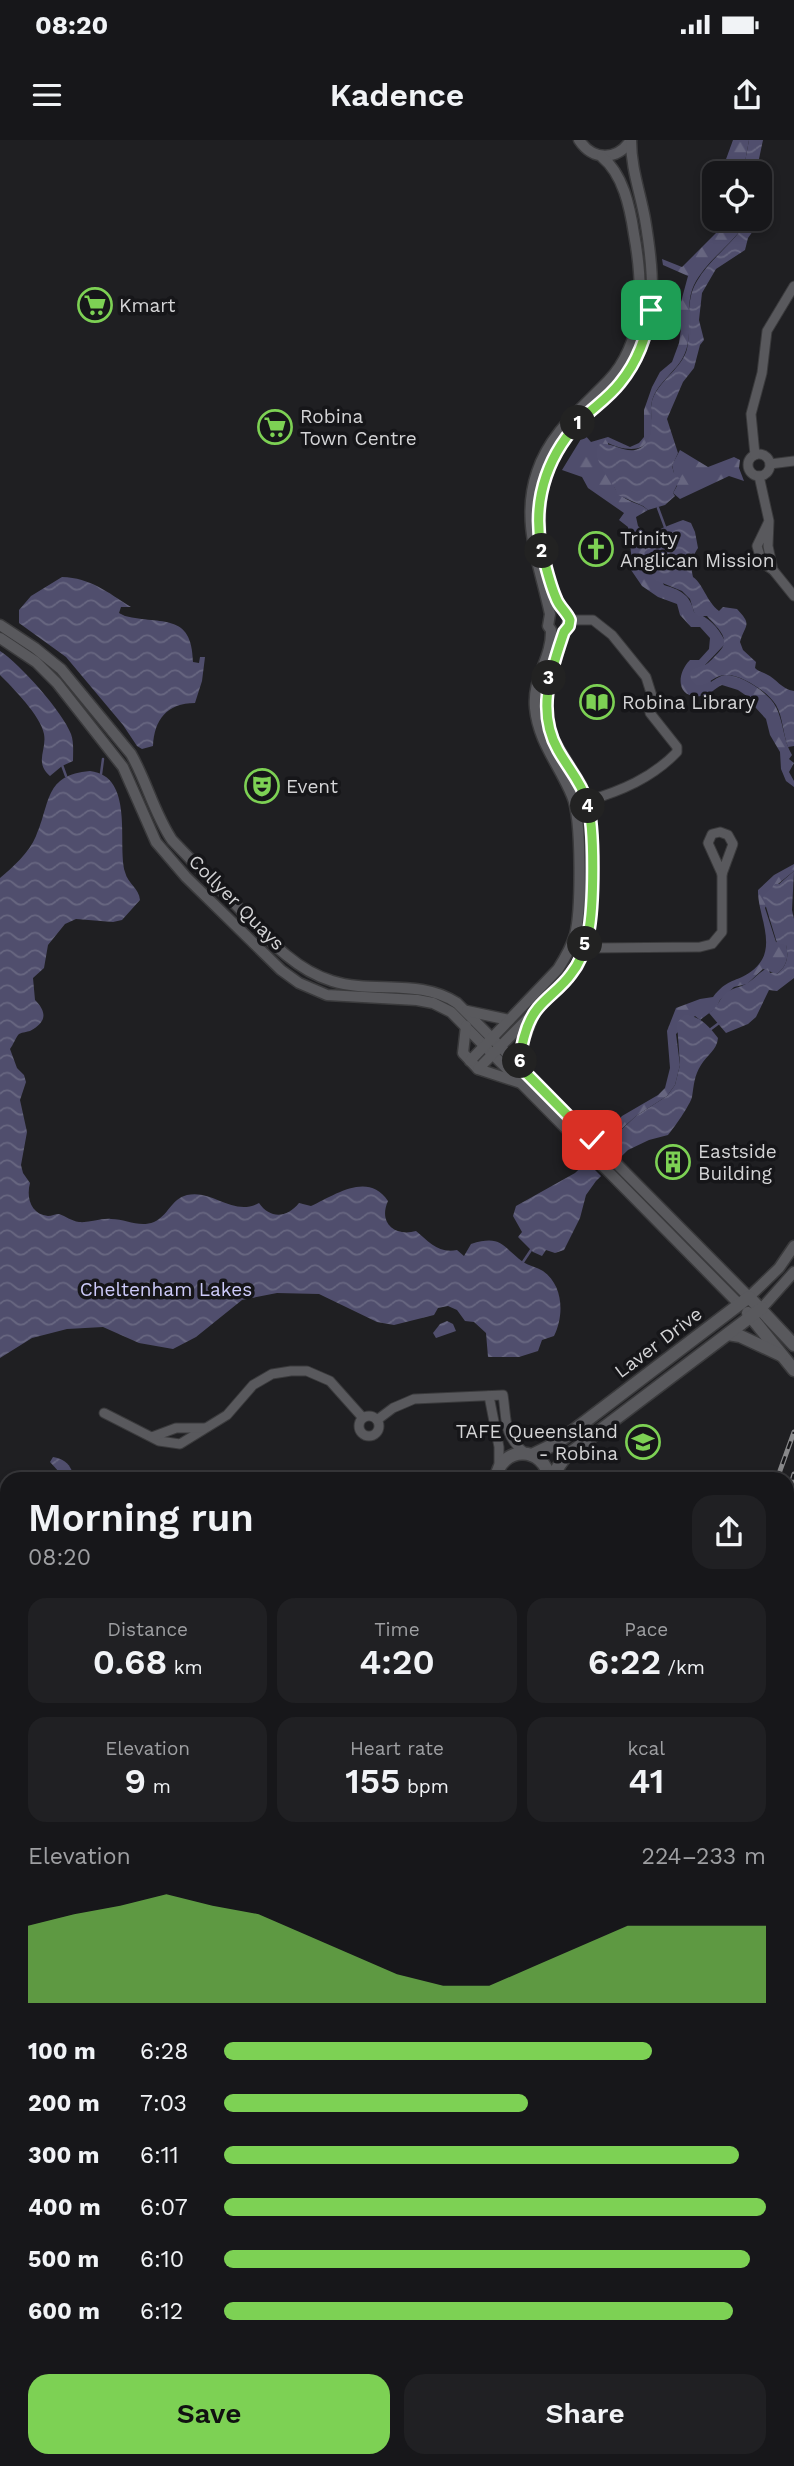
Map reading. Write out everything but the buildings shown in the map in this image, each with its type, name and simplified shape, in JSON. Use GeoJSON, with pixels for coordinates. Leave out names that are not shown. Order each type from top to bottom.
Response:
{"type":"FeatureCollection","features":[{"type":"Feature","properties":{"kind":"main road"},"geometry":{"type":"LineString","coordinates":[[745,1301],[762,1308],[794,1345]]}},
{"type":"Feature","properties":{"kind":"main road"},"geometry":{"type":"LineString","coordinates":[[745,1301],[751,1317],[794,1370]]}},
{"type":"Feature","properties":{"kind":"main road","name":"Laver Drive"},"geometry":{"type":"LineString","coordinates":[[498,1472],[507,1458],[528,1454],[556,1443],[745,1301]]}},
{"type":"Feature","properties":{"kind":"main road","name":"Laver Drive"},"geometry":{"type":"LineString","coordinates":[[554,1472],[565,1457],[762,1308]]}},
{"type":"Feature","properties":{"kind":"main road"},"geometry":{"type":"LineString","coordinates":[[728,1334],[740,1336],[784,1357]]}},
{"type":"Feature","properties":{"kind":"main road"},"geometry":{"type":"LineString","coordinates":[[528,1454],[545,1465],[547,1472]]}},
{"type":"Feature","properties":{"kind":"street"},"geometry":{"type":"LineString","coordinates":[[550,614],[529,527],[531,496],[537,471],[559,430],[611,378],[634,334],[639,308],[639,264],[632,220],[617,174],[611,164],[590,153],[579,140]]}},
{"type":"Feature","properties":{"kind":"street"},"geometry":{"type":"LineString","coordinates":[[602,157],[619,153],[631,140]]}},
{"type":"Feature","properties":{"kind":"street"},"geometry":{"type":"LineString","coordinates":[[474,1065],[571,975],[585,946],[590,921],[592,837],[587,801],[576,777],[557,748],[547,716],[548,683],[564,632],[569,626],[556,598],[542,548],[538,515],[543,484],[554,456],[564,439],[614,390],[627,373],[641,349],[651,310],[651,265],[645,217],[631,159],[631,140]]}},
{"type":"Feature","properties":{"kind":"street"},"geometry":{"type":"LineString","coordinates":[[755,455],[751,414],[762,373],[767,331],[794,286]]}},
{"type":"Feature","properties":{"kind":"street"},"geometry":{"type":"LineString","coordinates":[[639,308],[651,310]]}},
{"type":"Feature","properties":{"kind":"street"},"geometry":{"type":"LineString","coordinates":[[755,455],[765,456],[769,464],[767,472],[759,476],[751,473],[748,467],[749,461],[755,455]]}},
{"type":"Feature","properties":{"kind":"street"},"geometry":{"type":"LineString","coordinates":[[769,464],[794,461]]}},
{"type":"Feature","properties":{"kind":"street"},"geometry":{"type":"LineString","coordinates":[[759,476],[769,521],[768,546],[773,570],[794,596]]}},
{"type":"Feature","properties":{"kind":"street"},"geometry":{"type":"LineString","coordinates":[[492,1046],[509,1020],[558,969],[568,953],[577,923],[579,834],[576,809],[569,788],[544,744],[535,706],[536,681],[550,647],[551,630],[547,622],[555,610],[566,616],[593,620],[612,635],[646,677],[652,696],[650,713],[677,747],[677,752],[634,785],[587,801]]}},
{"type":"Feature","properties":{"kind":"street","name":"Collyer Quays"},"geometry":{"type":"LineString","coordinates":[[0,625],[52,660],[69,677],[131,754],[162,825],[172,840],[289,957],[317,976],[331,981],[358,986],[435,991],[448,997],[465,1010],[523,1084],[589,1143]]}},
{"type":"Feature","properties":{"kind":"street"},"geometry":{"type":"LineString","coordinates":[[551,630],[564,632]]}},
{"type":"Feature","properties":{"kind":"street","name":"Collyer Quays"},"geometry":{"type":"LineString","coordinates":[[0,638],[36,662],[57,683],[123,767],[156,842],[186,877],[281,970],[299,983],[327,995],[433,1003],[451,1012],[522,1069],[589,1143]]}},
{"type":"Feature","properties":{"kind":"street"},"geometry":{"type":"LineString","coordinates":[[585,946],[689,947],[712,944],[722,932],[722,874]]}},
{"type":"Feature","properties":{"kind":"street"},"geometry":{"type":"LineString","coordinates":[[465,1010],[509,1020]]}},
{"type":"Feature","properties":{"kind":"street"},"geometry":{"type":"LineString","coordinates":[[522,1069],[521,1047],[535,1010]]}},
{"type":"Feature","properties":{"kind":"street"},"geometry":{"type":"LineString","coordinates":[[466,1026],[463,1053],[474,1065],[523,1084]]}},
{"type":"Feature","properties":{"kind":"street"},"geometry":{"type":"LineString","coordinates":[[589,1143],[745,1301]]}},
{"type":"Feature","properties":{"kind":"street","name":"Laver Drive"},"geometry":{"type":"LineString","coordinates":[[745,1301],[779,1268],[794,1246]]}},
{"type":"Feature","properties":{"kind":"street","name":"Laver Drive"},"geometry":{"type":"LineString","coordinates":[[762,1308],[794,1272]]}},
{"type":"Feature","properties":{"kind":"street"},"geometry":{"type":"LineString","coordinates":[[104,1413],[166,1443],[180,1444],[227,1415],[253,1385],[272,1374],[307,1371],[330,1381],[363,1418]]}},
{"type":"Feature","properties":{"kind":"street"},"geometry":{"type":"LineString","coordinates":[[377,1420],[393,1408],[414,1399],[503,1395],[509,1436],[513,1443],[528,1454]]}},
{"type":"Feature","properties":{"kind":"street"},"geometry":{"type":"LineString","coordinates":[[489,1396],[499,1447],[497,1472]]}},
{"type":"Feature","properties":{"kind":"street"},"geometry":{"type":"LineString","coordinates":[[372,1416],[377,1420],[379,1426],[372,1436],[366,1437],[360,1433],[358,1426],[363,1418],[372,1416]]}},
{"type":"Feature","properties":{"kind":"street"},"geometry":{"type":"LineString","coordinates":[[152,1437],[176,1428],[204,1428]]}},
{"type":"Feature","properties":{"kind":"green space"},"geometry":{"type":"Polygon","coordinates":[[[733,140],[749,140],[745,161],[725,161],[733,140]]]}},
{"type":"Feature","properties":{"kind":"green space"},"geometry":{"type":"Polygon","coordinates":[[[718,231],[739,231],[706,267],[694,285],[690,301],[688,345],[678,365],[655,394],[651,405],[652,433],[649,440],[640,448],[633,449],[608,443],[612,480],[618,493],[648,510],[636,517],[638,526],[649,537],[645,548],[664,585],[684,594],[694,612],[712,623],[725,641],[705,665],[711,682],[724,675],[740,678],[761,691],[776,707],[792,755],[789,759],[794,763],[789,772],[794,787],[786,781],[781,769],[780,752],[770,735],[766,719],[755,707],[754,701],[738,690],[722,685],[701,696],[687,694],[683,690],[681,678],[685,666],[690,660],[699,660],[709,649],[710,638],[700,627],[691,627],[680,615],[677,604],[658,597],[642,586],[629,567],[632,561],[628,527],[619,520],[624,513],[588,488],[582,477],[562,470],[584,434],[591,442],[608,437],[630,447],[644,437],[644,410],[652,387],[660,372],[672,362],[679,343],[681,329],[678,313],[688,276],[663,265],[662,259],[682,267],[718,231]]]}},
{"type":"Feature","properties":{"kind":"green space"},"geometry":{"type":"Polygon","coordinates":[[[680,450],[708,467],[734,457],[740,460],[739,468],[744,481],[729,476],[680,499],[673,493],[677,486],[672,465],[680,450]]]}},
{"type":"Feature","properties":{"kind":"green space"},"geometry":{"type":"Polygon","coordinates":[[[794,864],[794,871],[778,884],[765,908],[776,942],[786,944],[787,957],[783,968],[777,974],[763,969],[747,984],[734,987],[720,1000],[716,1008],[700,1020],[695,1016],[676,1034],[680,1065],[675,1085],[667,1096],[636,1116],[608,1141],[603,1137],[622,1116],[665,1088],[670,1068],[667,1031],[676,1008],[713,997],[726,984],[749,973],[759,964],[764,955],[766,933],[758,890],[774,875],[794,864]]]}},
{"type":"Feature","properties":{"kind":"water"},"geometry":{"type":"Polygon","coordinates":[[[749,140],[763,140],[759,161],[745,161],[749,140]]]}},
{"type":"Feature","properties":{"kind":"water"},"geometry":{"type":"Polygon","coordinates":[[[740,231],[753,231],[745,250],[716,269],[702,293],[699,320],[704,340],[694,368],[683,382],[667,419],[678,453],[672,466],[680,479],[673,493],[675,496],[665,505],[648,510],[618,495],[599,462],[597,450],[600,444],[606,444],[634,450],[649,439],[653,398],[681,362],[687,349],[689,306],[693,289],[703,272],[740,231]]]}},
{"type":"Feature","properties":{"kind":"water"},"geometry":{"type":"Polygon","coordinates":[[[683,520],[691,523],[698,548],[692,562],[693,577],[719,611],[723,607],[737,609],[745,619],[746,625],[740,642],[743,650],[756,662],[755,668],[794,691],[794,746],[788,747],[776,705],[754,685],[732,675],[722,675],[701,685],[696,685],[691,679],[690,672],[712,659],[722,648],[724,638],[707,616],[699,616],[694,612],[690,599],[682,591],[655,580],[643,560],[648,543],[655,533],[683,520]]]}},
{"type":"Feature","properties":{"kind":"water"},"geometry":{"type":"Polygon","coordinates":[[[62,577],[82,580],[106,591],[131,607],[121,607],[119,613],[125,616],[163,621],[181,628],[191,646],[193,662],[199,663],[200,657],[205,657],[202,681],[195,703],[177,706],[164,715],[156,728],[153,746],[142,749],[137,746],[123,725],[66,657],[19,623],[19,610],[31,596],[62,577]]]}},
{"type":"Feature","properties":{"kind":"water"},"geometry":{"type":"Polygon","coordinates":[[[0,651],[40,689],[71,734],[73,761],[50,776],[42,761],[42,727],[25,702],[0,675],[0,651]]]}},
{"type":"Feature","properties":{"kind":"water","name":"Cheltenham Lakes"},"geometry":{"type":"Polygon","coordinates":[[[90,771],[104,776],[113,785],[119,798],[125,872],[140,900],[122,920],[113,922],[76,919],[65,924],[48,945],[44,968],[33,978],[35,1000],[42,1009],[43,1017],[36,1028],[19,1034],[10,1049],[26,1082],[20,1100],[27,1132],[21,1165],[30,1183],[29,1200],[34,1209],[42,1215],[59,1214],[79,1222],[111,1219],[148,1224],[159,1219],[177,1200],[187,1195],[206,1196],[240,1207],[259,1203],[268,1212],[279,1215],[289,1212],[299,1203],[311,1206],[351,1188],[371,1188],[380,1192],[388,1201],[385,1216],[395,1230],[416,1231],[435,1246],[445,1250],[457,1250],[464,1256],[471,1244],[495,1241],[523,1262],[550,1277],[560,1302],[559,1320],[554,1336],[542,1340],[538,1351],[519,1357],[488,1357],[486,1333],[474,1322],[465,1321],[457,1310],[448,1306],[438,1308],[434,1315],[394,1325],[377,1322],[319,1294],[277,1293],[242,1300],[196,1337],[173,1349],[139,1343],[103,1327],[67,1329],[32,1338],[0,1358],[0,878],[33,842],[51,792],[57,784],[64,778],[90,771]]]}},
{"type":"Feature","properties":{"kind":"water"},"geometry":{"type":"Polygon","coordinates":[[[794,871],[794,978],[777,991],[769,990],[756,1017],[748,1024],[726,1033],[709,1013],[724,995],[746,984],[768,968],[770,973],[777,974],[785,964],[786,945],[777,943],[763,897],[775,884],[779,884],[794,871]]]}},
{"type":"Feature","properties":{"kind":"water"},"geometry":{"type":"Polygon","coordinates":[[[684,1015],[703,1022],[718,1038],[714,1049],[699,1069],[692,1097],[682,1116],[668,1135],[628,1150],[596,1181],[586,1195],[580,1218],[564,1250],[555,1253],[546,1250],[542,1256],[533,1252],[518,1237],[522,1232],[513,1216],[516,1206],[575,1173],[636,1116],[667,1096],[675,1085],[680,1065],[677,1023],[684,1015]]]}},
{"type":"Feature","properties":{"kind":"water"},"geometry":{"type":"Polygon","coordinates":[[[447,1321],[453,1324],[456,1331],[436,1338],[433,1333],[440,1324],[447,1321]]]}},
{"type":"Feature","properties":{"kind":"water"},"geometry":{"type":"Polygon","coordinates":[[[53,1457],[65,1461],[72,1471],[59,1472],[50,1462],[53,1457]]]}},
{"type":"Feature","properties":{"kind":"pier"},"geometry":{"type":"Polygon","coordinates":[[[604,1139],[624,1160],[604,1179],[584,1159],[604,1139]]]}},
{"type":"Feature","properties":{"kind":"waterway"},"geometry":{"type":"LineString","coordinates":[[658,508],[665,527]]}},
{"type":"Feature","properties":{"kind":"waterway"},"geometry":{"type":"LineString","coordinates":[[101,774],[103,759]]}},
{"type":"Feature","properties":{"kind":"waterway"},"geometry":{"type":"LineString","coordinates":[[62,765],[66,776]]}},
{"type":"Feature","properties":{"kind":"waterway"},"geometry":{"type":"LineString","coordinates":[[711,1029],[719,1023]]}},
{"type":"Feature","properties":{"kind":"waterway"},"geometry":{"type":"LineString","coordinates":[[523,1262],[531,1250]]}},
{"type":"Feature","properties":{"kind":"railway"},"geometry":{"type":"LineString","coordinates":[[780,1472],[794,1432]]}},
{"type":"Feature","properties":{"kind":"place","name":"Kmart"},"geometry":{"type":"Point","coordinates":[95,305]}},
{"type":"Feature","properties":{"kind":"place","name":"Robina Town Centre"},"geometry":{"type":"Point","coordinates":[275,427]}},
{"type":"Feature","properties":{"kind":"place","name":"Trinity Anglican Mission"},"geometry":{"type":"Point","coordinates":[596,549]}},
{"type":"Feature","properties":{"kind":"place","name":"Robina Library"},"geometry":{"type":"Point","coordinates":[597,702]}},
{"type":"Feature","properties":{"kind":"place","name":"Event"},"geometry":{"type":"Point","coordinates":[262,786]}},
{"type":"Feature","properties":{"kind":"place","name":"Eastside Building"},"geometry":{"type":"Point","coordinates":[673,1162]}},
{"type":"Feature","properties":{"kind":"place","name":"TAFE Queensland - Robina"},"geometry":{"type":"Point","coordinates":[643,1442]}},
{"type":"Feature","properties":{"kind":"route"},"geometry":{"type":"LineString","coordinates":[[592,1140],[522,1069],[520,1059],[521,1047],[535,1010],[559,989],[578,965],[588,932],[590,903],[592,837],[587,801],[581,785],[557,748],[548,724],[548,683],[570,620],[556,598],[547,569],[538,515],[543,484],[556,451],[575,426],[621,383],[641,349],[651,310]]}}]}
